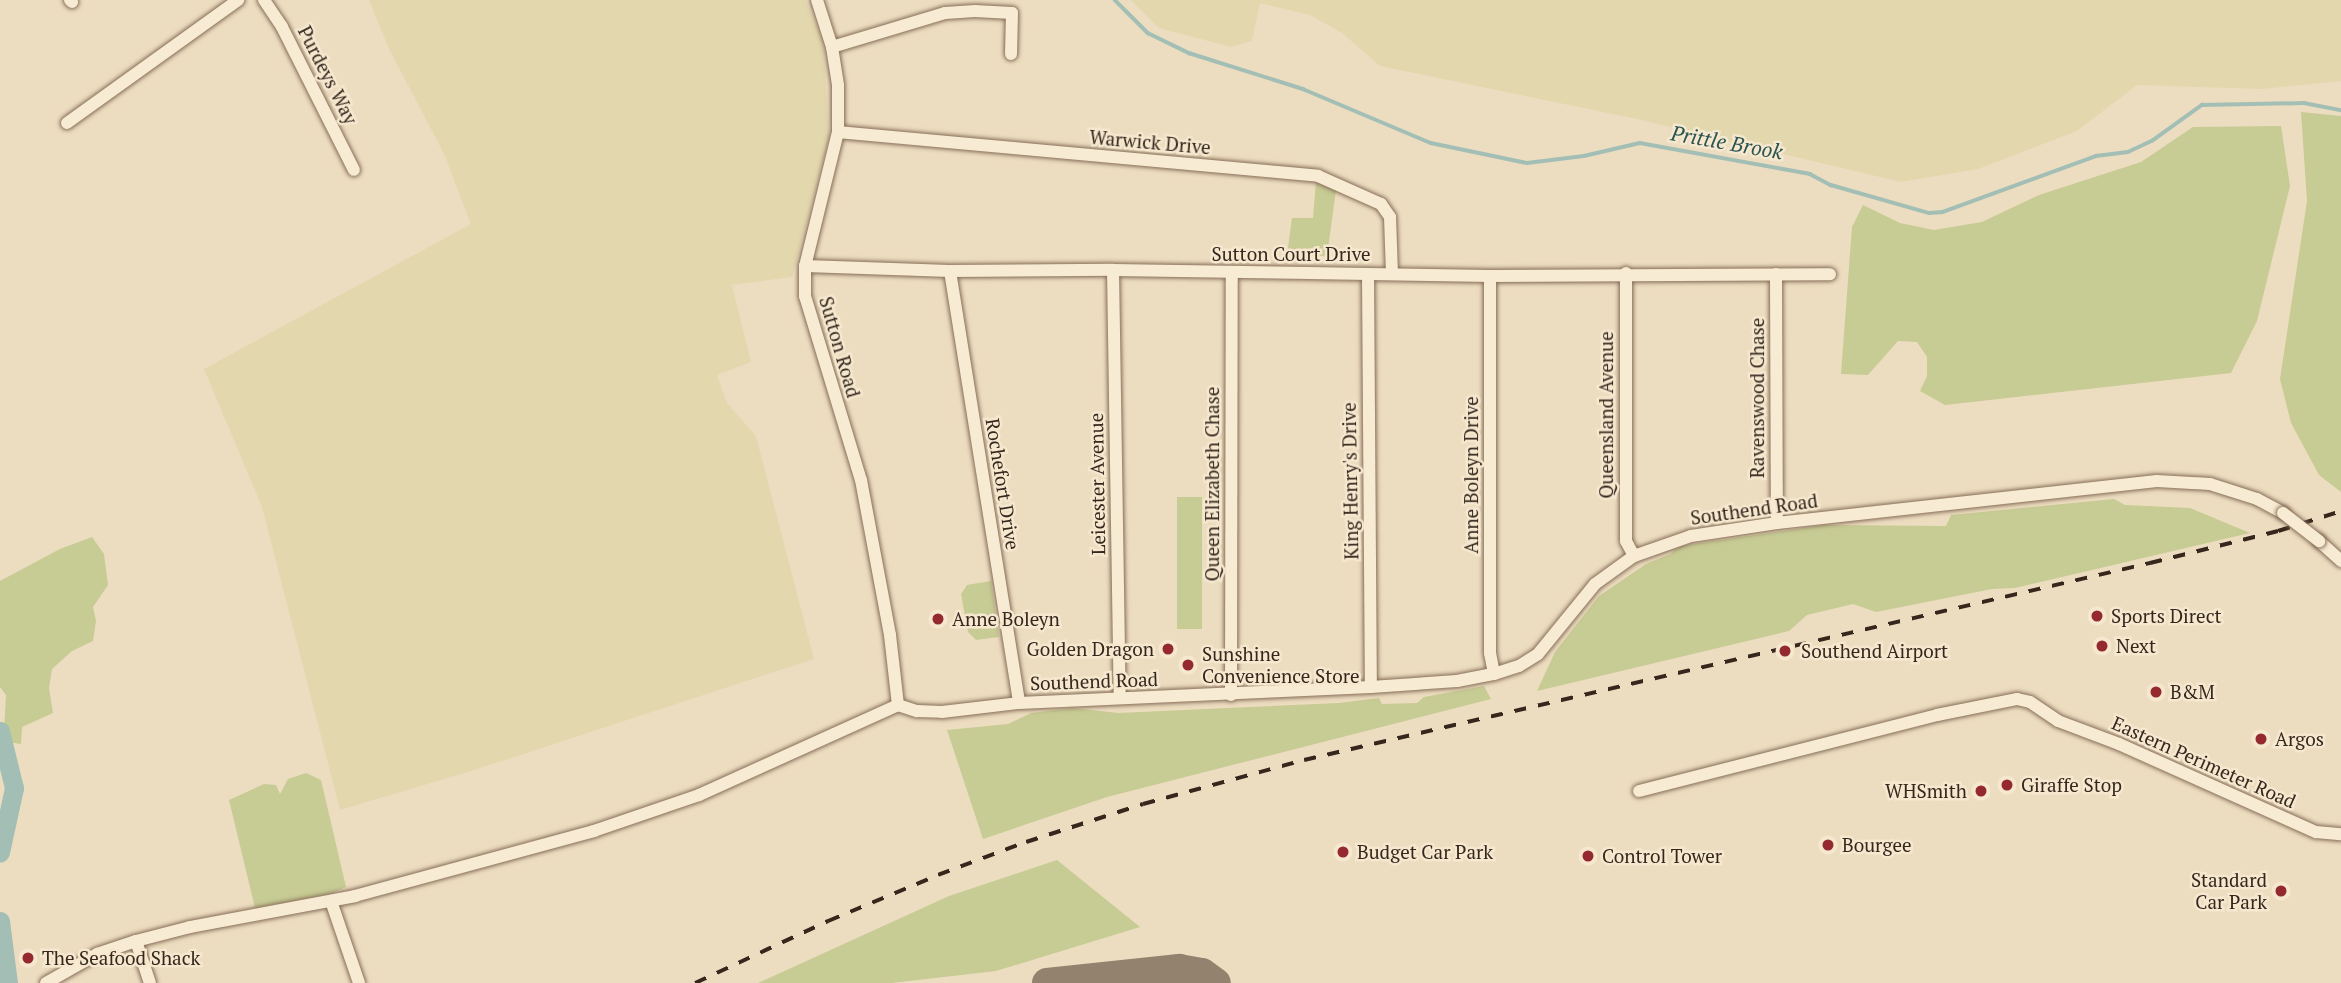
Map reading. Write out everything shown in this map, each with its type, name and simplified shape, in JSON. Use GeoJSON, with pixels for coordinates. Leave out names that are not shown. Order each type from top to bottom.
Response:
{"type":"FeatureCollection","features":[{"type":"Feature","properties":{"kind":"street"},"geometry":{"type":"LineString","coordinates":[[67,123],[238,0]]}},
{"type":"Feature","properties":{"kind":"street","name":"Purdeys Way"},"geometry":{"type":"LineString","coordinates":[[264,0],[282,27],[354,170]]}},
{"type":"Feature","properties":{"kind":"street","name":"Sutton Road"},"geometry":{"type":"LineString","coordinates":[[817,0],[832,47],[838,85],[838,132],[805,266],[805,296],[861,480],[890,635],[898,705]]}},
{"type":"Feature","properties":{"kind":"street"},"geometry":{"type":"LineString","coordinates":[[832,47],[945,13],[975,11],[1012,13],[1011,54]]}},
{"type":"Feature","properties":{"kind":"street","name":"Warwick Drive"},"geometry":{"type":"LineString","coordinates":[[838,132],[1318,176],[1381,204],[1390,217],[1392,273]]}},
{"type":"Feature","properties":{"kind":"street","name":"Sutton Court Drive"},"geometry":{"type":"LineString","coordinates":[[805,266],[950,271],[1113,270],[1490,276],[1626,273],[1830,274]]}},
{"type":"Feature","properties":{"kind":"street","name":"Leicester Avenue"},"geometry":{"type":"LineString","coordinates":[[1113,270],[1120,698]]}},
{"type":"Feature","properties":{"kind":"street","name":"Rochefort Drive"},"geometry":{"type":"LineString","coordinates":[[950,271],[1019,703]]}},
{"type":"Feature","properties":{"kind":"street","name":"Queen Elizabeth Chase"},"geometry":{"type":"LineString","coordinates":[[1231,273],[1231,695]]}},
{"type":"Feature","properties":{"kind":"street","name":"Queensland Avenue"},"geometry":{"type":"LineString","coordinates":[[1626,273],[1626,541],[1634,556]]}},
{"type":"Feature","properties":{"kind":"street","name":"King Henry's Drive"},"geometry":{"type":"LineString","coordinates":[[1367,274],[1371,687]]}},
{"type":"Feature","properties":{"kind":"street","name":"Ravenswood Chase"},"geometry":{"type":"LineString","coordinates":[[1776,274],[1777,523]]}},
{"type":"Feature","properties":{"kind":"street","name":"Anne Boleyn Drive"},"geometry":{"type":"LineString","coordinates":[[1490,276],[1490,653],[1494,674]]}},
{"type":"Feature","properties":{"kind":"street","name":"Southend Road"},"geometry":{"type":"LineString","coordinates":[[898,705],[942,712],[1019,703],[1231,695],[1457,681],[1519,666],[1538,654],[1595,584],[1634,556],[1691,536],[1777,523],[2157,481],[2210,484],[2257,499],[2283,513],[2341,561]]}},
{"type":"Feature","properties":{"kind":"street","name":"Eastern Perimeter Road"},"geometry":{"type":"LineString","coordinates":[[1639,791],[2003,700],[2026,700],[2052,718],[2119,744],[2316,832],[2341,834]]}},
{"type":"Feature","properties":{"kind":"street"},"geometry":{"type":"LineString","coordinates":[[46,983],[74,967],[136,941],[190,927],[331,901],[499,859],[699,795],[898,705]]}},
{"type":"Feature","properties":{"kind":"street"},"geometry":{"type":"LineString","coordinates":[[331,901],[359,983]]}},
{"type":"Feature","properties":{"kind":"street"},"geometry":{"type":"LineString","coordinates":[[136,941],[150,983]]}},
{"type":"Feature","properties":{"kind":"shaded area"},"geometry":{"type":"Polygon","coordinates":[[[369,0],[805,0],[823,41],[829,137],[792,277],[732,285],[751,362],[717,375],[727,403],[756,436],[814,659],[468,772],[340,810],[262,507],[204,369],[471,224],[444,154],[389,49],[369,0]]]}},
{"type":"Feature","properties":{"kind":"shaded area"},"geometry":{"type":"Polygon","coordinates":[[[1131,0],[2341,0],[2341,81],[2262,89],[2137,85],[2077,131],[1978,169],[1901,182],[1637,119],[1380,66],[1342,33],[1310,15],[1260,3],[1252,41],[1231,47],[1159,28],[1131,0]]]}},
{"type":"Feature","properties":{"kind":"green space"},"geometry":{"type":"Polygon","coordinates":[[[2301,112],[2341,116],[2341,492],[2319,475],[2291,423],[2280,379],[2307,201],[2301,112]]]}},
{"type":"Feature","properties":{"kind":"green space"},"geometry":{"type":"Polygon","coordinates":[[[2281,126],[2290,186],[2257,321],[2231,373],[1945,405],[1920,391],[1927,376],[1927,357],[1917,342],[1898,341],[1868,375],[1841,374],[1852,227],[1863,205],[1900,223],[1934,230],[1982,222],[2039,195],[2141,162],[2193,127],[2281,126]]]}},
{"type":"Feature","properties":{"kind":"green space"},"geometry":{"type":"Polygon","coordinates":[[[1316,181],[1336,190],[1327,256],[1287,255],[1292,218],[1313,218],[1316,181]]]}},
{"type":"Feature","properties":{"kind":"green space"},"geometry":{"type":"Polygon","coordinates":[[[1177,497],[1202,497],[1202,629],[1177,629],[1177,497]]]}},
{"type":"Feature","properties":{"kind":"green space"},"geometry":{"type":"Polygon","coordinates":[[[2114,499],[2125,505],[2190,508],[2250,533],[2015,588],[1992,589],[1876,612],[1853,604],[1807,615],[1789,631],[1537,691],[1555,652],[1599,596],[1646,564],[1670,554],[1679,546],[1825,525],[1946,526],[1951,515],[2114,499]]]}},
{"type":"Feature","properties":{"kind":"green space"},"geometry":{"type":"Polygon","coordinates":[[[92,537],[104,554],[108,585],[93,607],[96,621],[93,641],[72,651],[52,669],[49,688],[53,713],[22,727],[21,744],[8,742],[4,731],[6,695],[0,687],[0,581],[60,549],[92,537]]]}},
{"type":"Feature","properties":{"kind":"green space"},"geometry":{"type":"Polygon","coordinates":[[[991,581],[999,637],[976,640],[968,632],[961,594],[967,585],[991,581]]]}},
{"type":"Feature","properties":{"kind":"green space"},"geometry":{"type":"Polygon","coordinates":[[[1484,686],[1491,699],[1107,797],[983,839],[947,730],[1008,724],[1031,713],[1073,708],[1118,713],[1339,703],[1379,698],[1382,704],[1417,703],[1424,697],[1484,686]]]}},
{"type":"Feature","properties":{"kind":"green space"},"geometry":{"type":"Polygon","coordinates":[[[306,773],[321,780],[346,887],[330,894],[255,908],[229,800],[264,784],[276,785],[280,794],[288,779],[306,773]]]}},
{"type":"Feature","properties":{"kind":"green space"},"geometry":{"type":"Polygon","coordinates":[[[1057,860],[1140,927],[996,971],[891,983],[758,983],[949,896],[1057,860]]]}},
{"type":"Feature","properties":{"kind":"green space"},"geometry":{"type":"Polygon","coordinates":[[[1176,977],[1184,983],[1123,983],[1176,977]]]}},
{"type":"Feature","properties":{"kind":"waterway","name":"Prittle Brook"},"geometry":{"type":"LineString","coordinates":[[1115,0],[1148,33],[1189,53],[1303,89],[1431,143],[1527,163],[1584,156],[1640,143],[1810,174],[1831,185],[1929,213],[1943,212],[2096,156],[2128,152],[2152,141],[2202,105],[2304,103],[2341,110]]}},
{"type":"Feature","properties":{"kind":"waterway"},"geometry":{"type":"LineString","coordinates":[[0,731],[14,788],[0,852]]}},
{"type":"Feature","properties":{"kind":"waterway"},"geometry":{"type":"LineString","coordinates":[[0,921],[8,983]]}},
{"type":"Feature","properties":{"kind":"taxiway"},"geometry":{"type":"LineString","coordinates":[[1047,983],[1179,969],[1202,973],[1216,983]]}},
{"type":"Feature","properties":{"kind":"railway"},"geometry":{"type":"LineString","coordinates":[[695,983],[828,921],[938,875],[1026,842],[1143,804],[1304,760],[2150,563],[2278,531],[2341,511]]}},
{"type":"Feature","properties":{"kind":"place","name":"Sports Direct"},"geometry":{"type":"Point","coordinates":[2097,616]}},
{"type":"Feature","properties":{"kind":"place","name":"Anne Boleyn"},"geometry":{"type":"Point","coordinates":[938,619]}},
{"type":"Feature","properties":{"kind":"place","name":"Next"},"geometry":{"type":"Point","coordinates":[2102,646]}},
{"type":"Feature","properties":{"kind":"place","name":"Golden Dragon"},"geometry":{"type":"Point","coordinates":[1168,649]}},
{"type":"Feature","properties":{"kind":"place","name":"Southend Airport"},"geometry":{"type":"Point","coordinates":[1785,651]}},
{"type":"Feature","properties":{"kind":"place","name":"Sunshine Convenience Store"},"geometry":{"type":"Point","coordinates":[1188,665]}},
{"type":"Feature","properties":{"kind":"place","name":"B&M"},"geometry":{"type":"Point","coordinates":[2156,692]}},
{"type":"Feature","properties":{"kind":"place","name":"Argos"},"geometry":{"type":"Point","coordinates":[2261,739]}},
{"type":"Feature","properties":{"kind":"place","name":"Giraffe Stop"},"geometry":{"type":"Point","coordinates":[2007,785]}},
{"type":"Feature","properties":{"kind":"place","name":"WHSmith"},"geometry":{"type":"Point","coordinates":[1981,791]}},
{"type":"Feature","properties":{"kind":"place","name":"Bourgee"},"geometry":{"type":"Point","coordinates":[1828,845]}},
{"type":"Feature","properties":{"kind":"place","name":"Budget Car Park"},"geometry":{"type":"Point","coordinates":[1343,852]}},
{"type":"Feature","properties":{"kind":"place","name":"Control Tower"},"geometry":{"type":"Point","coordinates":[1588,856]}},
{"type":"Feature","properties":{"kind":"place","name":"Standard Car Park"},"geometry":{"type":"Point","coordinates":[2281,891]}},
{"type":"Feature","properties":{"kind":"place","name":"The Seafood Shack"},"geometry":{"type":"Point","coordinates":[28,958]}}]}
